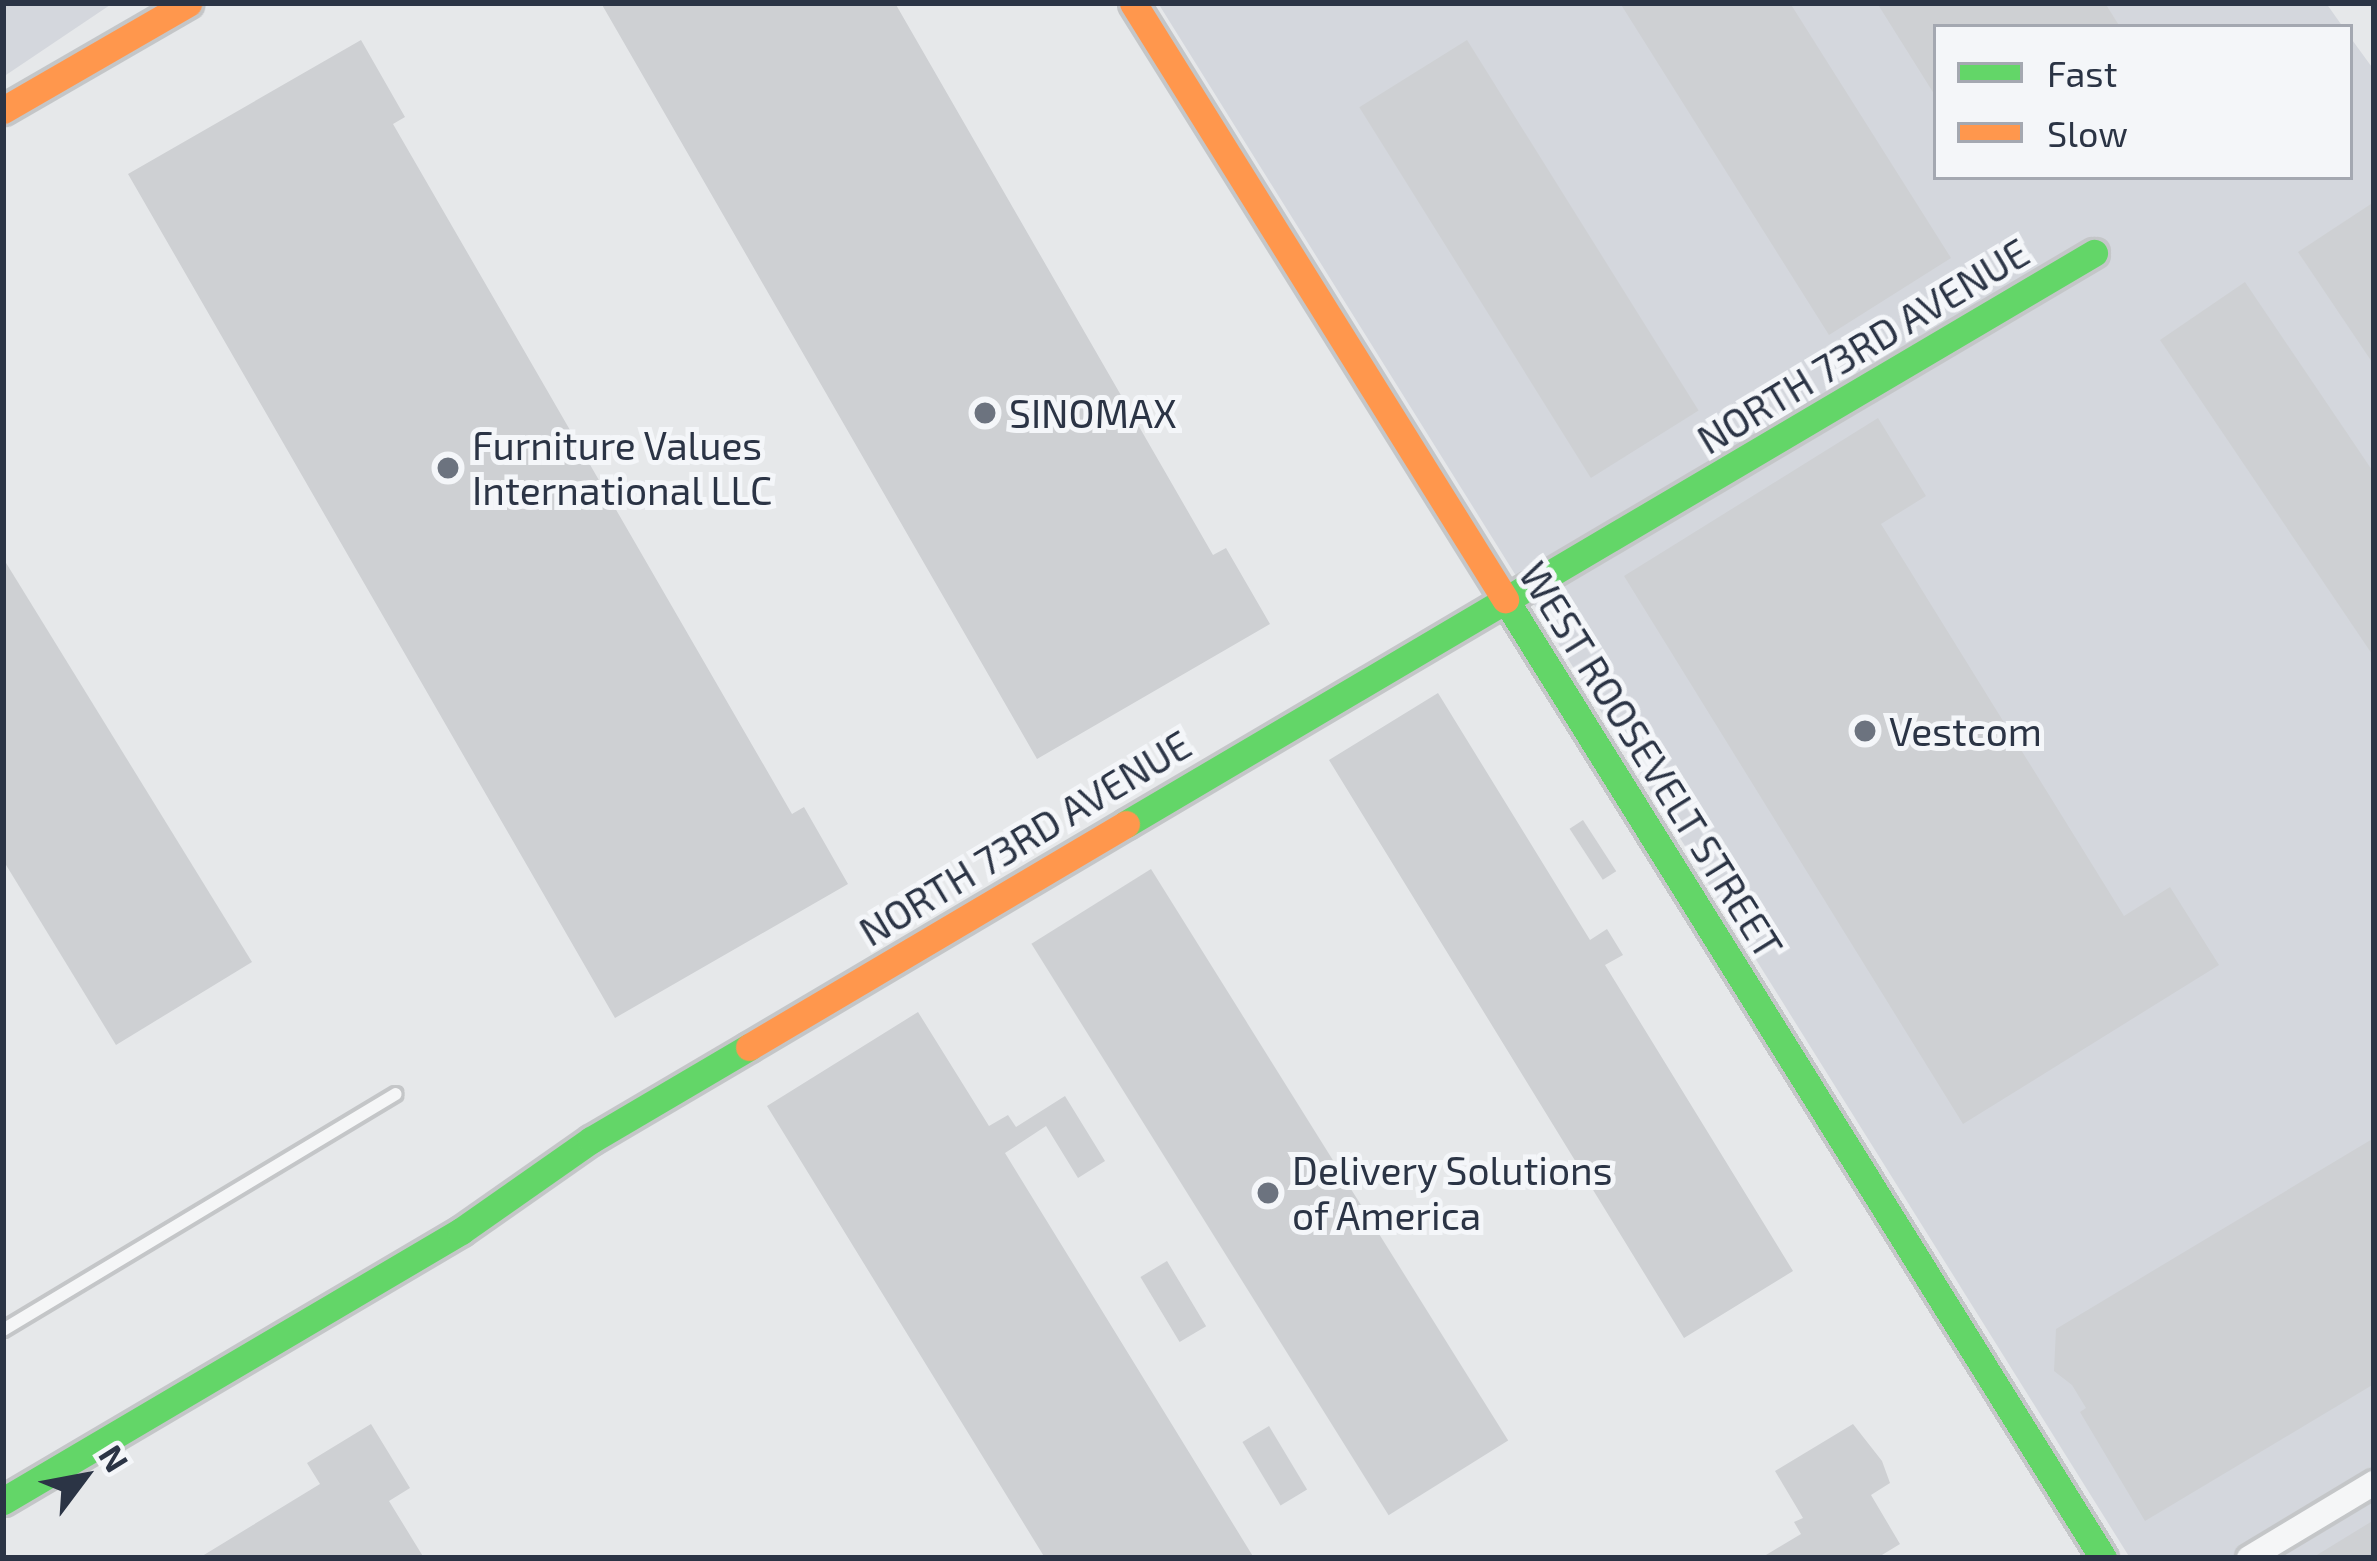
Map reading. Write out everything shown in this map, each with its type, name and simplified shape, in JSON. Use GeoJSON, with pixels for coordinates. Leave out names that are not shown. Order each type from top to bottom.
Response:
{"type":"FeatureCollection","features":[{"type":"Feature","properties":{"kind":"street"},"geometry":{"type":"LineString","coordinates":[[3,110],[188,3]]}},
{"type":"Feature","properties":{"kind":"street","name":"WEST ROOSEVELT STREET"},"geometry":{"type":"LineString","coordinates":[[1132,3],[2102,1558]]}},
{"type":"Feature","properties":{"kind":"street","name":"NORTH 73RD AVENUE"},"geometry":{"type":"LineString","coordinates":[[3,1501],[461,1231],[591,1140],[2095,253]]}},
{"type":"Feature","properties":{"kind":"street"},"geometry":{"type":"LineString","coordinates":[[2249,1558],[2374,1483]]}},
{"type":"Feature","properties":{"kind":"lane"},"geometry":{"type":"LineString","coordinates":[[3,1330],[395,1094]]}},
{"type":"Feature","properties":{"kind":"shaded area"},"geometry":{"type":"Polygon","coordinates":[[[3,3],[113,3],[3,77],[3,3]]]}},
{"type":"Feature","properties":{"kind":"shaded area"},"geometry":{"type":"Polygon","coordinates":[[[1158,3],[2326,3],[2341,24],[1933,24],[1933,180],[2353,180],[2353,41],[2374,70],[2374,1558],[2130,1558],[1158,3]]]}},
{"type":"Feature","properties":{"kind":"building","name":"SINOMAX"},"geometry":{"type":"Polygon","coordinates":[[[601,3],[895,3],[1213,555],[1226,548],[1270,624],[1037,759],[601,3]]]}},
{"type":"Feature","properties":{"kind":"building"},"geometry":{"type":"Polygon","coordinates":[[[1620,3],[1790,3],[1951,258],[1829,335],[1620,3]]]}},
{"type":"Feature","properties":{"kind":"building"},"geometry":{"type":"Polygon","coordinates":[[[1877,3],[2105,3],[2118,24],[1933,24],[1933,92],[1877,3]]]}},
{"type":"Feature","properties":{"kind":"building","name":"Furniture Values International LLC"},"geometry":{"type":"Polygon","coordinates":[[[361,40],[405,117],[393,124],[792,814],[804,807],[848,884],[615,1018],[128,174],[361,40]]]}},
{"type":"Feature","properties":{"kind":"building"},"geometry":{"type":"Polygon","coordinates":[[[1467,40],[1699,411],[1591,478],[1359,107],[1467,40]]]}},
{"type":"Feature","properties":{"kind":"building"},"geometry":{"type":"Polygon","coordinates":[[[2374,202],[2374,365],[2298,252],[2374,202]]]}},
{"type":"Feature","properties":{"kind":"building"},"geometry":{"type":"Polygon","coordinates":[[[2245,282],[2374,473],[2374,657],[2160,340],[2245,282]]]}},
{"type":"Feature","properties":{"kind":"building","name":"Vestcom"},"geometry":{"type":"Polygon","coordinates":[[[1878,418],[1926,496],[1881,524],[2124,916],[2170,887],[2219,965],[1963,1124],[1624,576],[1878,418]]]}},
{"type":"Feature","properties":{"kind":"building"},"geometry":{"type":"Polygon","coordinates":[[[3,558],[252,962],[116,1045],[3,860],[3,558]]]}},
{"type":"Feature","properties":{"kind":"building"},"geometry":{"type":"Polygon","coordinates":[[[1438,693],[1590,940],[1607,929],[1623,955],[1605,965],[1793,1271],[1684,1338],[1329,760],[1438,693]]]}},
{"type":"Feature","properties":{"kind":"building"},"geometry":{"type":"Polygon","coordinates":[[[1583,820],[1616,871],[1603,880],[1570,829],[1583,820]]]}},
{"type":"Feature","properties":{"kind":"building","name":"Delivery Solutions of America"},"geometry":{"type":"Polygon","coordinates":[[[1151,869],[1508,1441],[1389,1515],[1031,944],[1151,869]]]}},
{"type":"Feature","properties":{"kind":"building"},"geometry":{"type":"Polygon","coordinates":[[[918,1012],[989,1126],[1008,1115],[1016,1127],[1065,1096],[1105,1161],[1078,1178],[1046,1126],[1005,1153],[1254,1558],[1045,1558],[767,1106],[918,1012]]]}},
{"type":"Feature","properties":{"kind":"building"},"geometry":{"type":"Polygon","coordinates":[[[2374,1138],[2374,1384],[2145,1521],[2080,1412],[2086,1408],[2072,1385],[2054,1371],[2056,1329],[2374,1138]]]}},
{"type":"Feature","properties":{"kind":"building"},"geometry":{"type":"Polygon","coordinates":[[[1167,1261],[1206,1326],[1180,1342],[1140,1277],[1167,1261]]]}},
{"type":"Feature","properties":{"kind":"building"},"geometry":{"type":"Polygon","coordinates":[[[371,1424],[410,1488],[389,1501],[424,1558],[199,1558],[320,1484],[307,1463],[371,1424]]]}},
{"type":"Feature","properties":{"kind":"building"},"geometry":{"type":"Polygon","coordinates":[[[1853,1424],[1882,1461],[1890,1483],[1871,1495],[1900,1544],[1877,1558],[1761,1558],[1801,1534],[1794,1522],[1803,1518],[1775,1471],[1853,1424]]]}},
{"type":"Feature","properties":{"kind":"building"},"geometry":{"type":"Polygon","coordinates":[[[1269,1426],[1307,1489],[1281,1505],[1242,1442],[1269,1426]]]}},
{"type":"Feature","properties":{"kind":"building"},"geometry":{"type":"Polygon","coordinates":[[[2374,1520],[2374,1558],[2312,1558],[2374,1520]]]}},
{"type":"Feature","properties":{"kind":"traffic: fast"},"geometry":{"type":"LineString","coordinates":[[1126,824],[2094,253]]}},
{"type":"Feature","properties":{"kind":"traffic: fast"},"geometry":{"type":"LineString","coordinates":[[1505,599],[2103,1558]]}},
{"type":"Feature","properties":{"kind":"traffic: fast"},"geometry":{"type":"LineString","coordinates":[[3,1501],[461,1231],[591,1140],[749,1047]]}},
{"type":"Feature","properties":{"kind":"traffic: slow"},"geometry":{"type":"LineString","coordinates":[[3,110],[188,3]]}},
{"type":"Feature","properties":{"kind":"traffic: slow"},"geometry":{"type":"LineString","coordinates":[[1133,3],[1505,599]]}},
{"type":"Feature","properties":{"kind":"traffic: slow"},"geometry":{"type":"LineString","coordinates":[[749,1047],[1126,824]]}},
{"type":"Feature","properties":{"kind":"place","name":"SINOMAX"},"geometry":{"type":"Point","coordinates":[985,413]}},
{"type":"Feature","properties":{"kind":"place","name":"Furniture Values International LLC"},"geometry":{"type":"Point","coordinates":[448,468]}},
{"type":"Feature","properties":{"kind":"place","name":"Vestcom"},"geometry":{"type":"Point","coordinates":[1865,731]}},
{"type":"Feature","properties":{"kind":"place","name":"Delivery Solutions of America"},"geometry":{"type":"Point","coordinates":[1268,1193]}}]}
